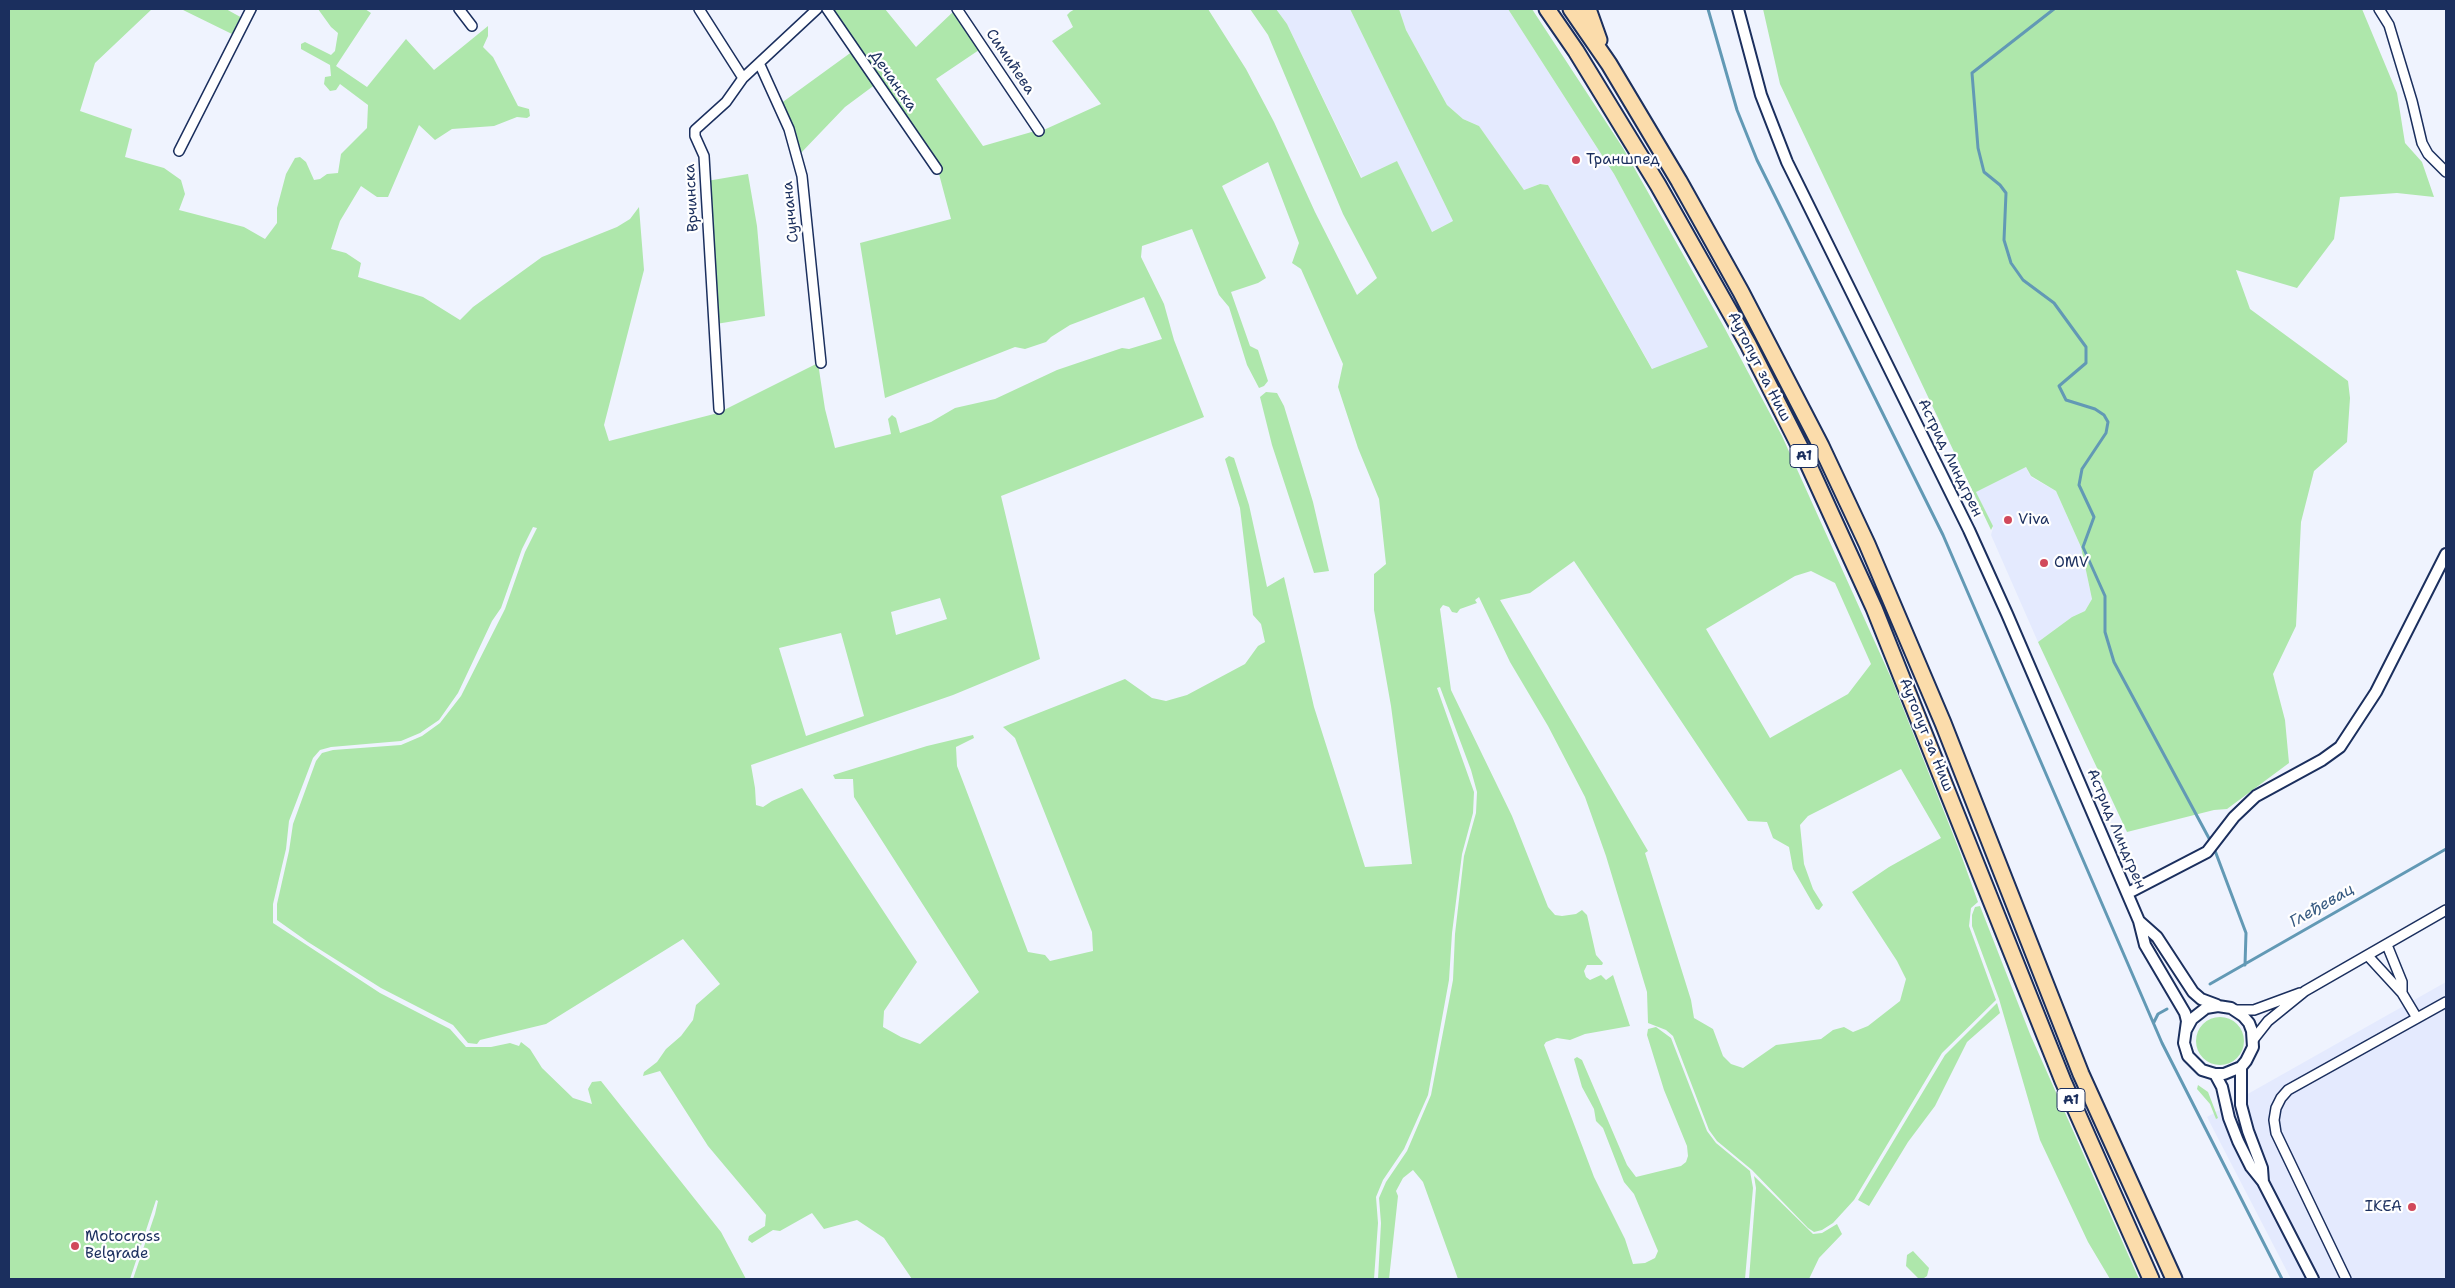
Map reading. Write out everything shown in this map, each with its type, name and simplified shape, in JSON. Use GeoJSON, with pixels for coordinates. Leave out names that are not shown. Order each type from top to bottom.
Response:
{"type":"FeatureCollection","features":[{"type":"Feature","properties":{"kind":"highway","name":"Аутопут за Ниш"},"geometry":{"type":"LineString","coordinates":[[1546,9],[1576,51],[1658,185],[1748,344],[1779,405],[1874,608],[2063,1081],[2151,1279]]}},
{"type":"Feature","properties":{"kind":"highway","name":"Аутопут за Ниш"},"geometry":{"type":"LineString","coordinates":[[1571,9],[1609,64],[1679,181],[1741,292],[1821,446],[1892,602],[1943,723],[2081,1074],[2174,1279]]}},
{"type":"Feature","properties":{"kind":"highway"},"geometry":{"type":"LineString","coordinates":[[1588,9],[1609,64]]}},
{"type":"Feature","properties":{"kind":"street"},"geometry":{"type":"LineString","coordinates":[[179,152],[251,9]]}},
{"type":"Feature","properties":{"kind":"street"},"geometry":{"type":"LineString","coordinates":[[459,9],[472,26]]}},
{"type":"Feature","properties":{"kind":"street"},"geometry":{"type":"LineString","coordinates":[[699,9],[743,78]]}},
{"type":"Feature","properties":{"kind":"street","name":"Врчинска"},"geometry":{"type":"LineString","coordinates":[[719,409],[704,156],[696,141],[695,130],[726,102],[743,78],[760,65],[817,9]]}},
{"type":"Feature","properties":{"kind":"street","name":"Дечанска"},"geometry":{"type":"LineString","coordinates":[[827,9],[937,169]]}},
{"type":"Feature","properties":{"kind":"street","name":"Симићева"},"geometry":{"type":"LineString","coordinates":[[957,9],[1040,131]]}},
{"type":"Feature","properties":{"kind":"street","name":"Астрид Линдгрен"},"geometry":{"type":"LineString","coordinates":[[1738,9],[1761,95],[1787,162],[1969,530],[2128,893],[2139,921],[2145,946],[2185,1014],[2186,1049],[2192,1061],[2202,1070],[2215,1074]]}},
{"type":"Feature","properties":{"kind":"street"},"geometry":{"type":"LineString","coordinates":[[2379,9],[2389,26],[2412,101],[2422,143],[2428,154],[2446,172]]}},
{"type":"Feature","properties":{"kind":"street","name":"Сунчана"},"geometry":{"type":"LineString","coordinates":[[760,65],[789,129],[802,176],[821,364]]}},
{"type":"Feature","properties":{"kind":"street"},"geometry":{"type":"LineString","coordinates":[[2128,893],[2207,852],[2216,839],[2256,796],[2331,754],[2347,739],[2376,692],[2446,554]]}},
{"type":"Feature","properties":{"kind":"street"},"geometry":{"type":"LineString","coordinates":[[2313,1279],[2263,1182],[2251,1167],[2238,1141],[2222,1087],[2215,1074],[2224,1074],[2241,1067],[2250,1055],[2254,1040],[2268,1021],[2305,992],[2446,910]]}},
{"type":"Feature","properties":{"kind":"street","name":"Астрид Линдгрен"},"geometry":{"type":"LineString","coordinates":[[2139,921],[2157,937],[2193,992],[2201,999],[2218,1006],[2236,1010]]}},
{"type":"Feature","properties":{"kind":"street"},"geometry":{"type":"LineString","coordinates":[[2387,945],[2402,982],[2402,994]]}},
{"type":"Feature","properties":{"kind":"street"},"geometry":{"type":"LineString","coordinates":[[2368,956],[2402,994],[2417,1018]]}},
{"type":"Feature","properties":{"kind":"street"},"geometry":{"type":"LineString","coordinates":[[2236,1010],[2254,1010],[2305,992]]}},
{"type":"Feature","properties":{"kind":"street"},"geometry":{"type":"LineString","coordinates":[[2346,1279],[2276,1133],[2274,1120],[2276,1108],[2288,1090],[2446,1002]]}},
{"type":"Feature","properties":{"kind":"street"},"geometry":{"type":"LineString","coordinates":[[2186,1030],[2192,1019],[2201,1011],[2218,1006]]}},
{"type":"Feature","properties":{"kind":"street"},"geometry":{"type":"LineString","coordinates":[[2236,1010],[2249,1023],[2254,1040]]}},
{"type":"Feature","properties":{"kind":"street"},"geometry":{"type":"LineString","coordinates":[[2241,1067],[2241,1105],[2248,1131],[2262,1168],[2263,1182]]}},
{"type":"Feature","properties":{"kind":"shaded area"},"geometry":{"type":"Polygon","coordinates":[[[1276,9],[1350,9],[1453,221],[1431,232],[1397,161],[1362,178],[1287,24],[1276,9]]]}},
{"type":"Feature","properties":{"kind":"shaded area"},"geometry":{"type":"Polygon","coordinates":[[[1399,9],[1508,9],[1614,174],[1709,347],[1653,370],[1548,185],[1540,184],[1524,190],[1479,126],[1463,119],[1447,105],[1406,30],[1399,9]]]}},
{"type":"Feature","properties":{"kind":"shaded area","name":"OMV"},"geometry":{"type":"Polygon","coordinates":[[[2026,467],[2031,477],[2056,491],[2081,547],[2092,599],[2085,611],[2072,617],[2038,642],[1991,535],[1993,528],[1976,492],[2026,467]]]}},
{"type":"Feature","properties":{"kind":"shaded area"},"geometry":{"type":"Polygon","coordinates":[[[2446,982],[2446,1279],[2291,1279],[2207,1117],[2446,982]]]}},
{"type":"Feature","properties":{"kind":"green space"},"geometry":{"type":"Polygon","coordinates":[[[9,9],[152,9],[95,63],[80,111],[132,129],[125,157],[164,168],[181,180],[185,194],[179,210],[244,227],[265,239],[277,223],[277,208],[286,174],[295,158],[300,157],[306,162],[314,180],[320,179],[327,174],[338,173],[341,154],[367,128],[368,105],[340,84],[336,90],[330,91],[324,84],[325,77],[331,76],[330,65],[301,49],[301,44],[305,42],[331,55],[335,51],[338,33],[331,27],[318,9],[365,9],[371,13],[336,66],[367,87],[406,39],[434,70],[488,26],[488,36],[483,47],[493,57],[518,106],[529,109],[530,116],[527,118],[517,117],[494,126],[452,129],[435,140],[419,125],[388,197],[377,197],[361,186],[340,221],[331,249],[346,253],[361,263],[358,277],[423,297],[460,320],[473,307],[542,257],[617,227],[630,219],[639,207],[644,270],[604,425],[609,441],[718,413],[818,363],[825,409],[835,448],[891,434],[888,419],[892,415],[896,418],[900,433],[931,422],[955,408],[995,399],[1057,370],[1122,348],[1129,349],[1162,339],[1144,297],[1070,325],[1046,342],[1025,349],[1015,347],[885,398],[860,243],[951,219],[939,174],[942,172],[830,9],[885,9],[916,47],[954,11],[979,50],[936,79],[983,146],[1035,131],[1037,133],[1101,104],[1052,41],[1073,27],[1067,15],[1070,12],[1075,9],[1208,9],[1246,69],[1274,122],[1315,212],[1357,295],[1377,278],[1343,214],[1268,35],[1250,9],[1276,9],[1287,24],[1361,178],[1397,161],[1432,232],[1453,221],[1350,9],[1399,9],[1406,30],[1447,105],[1463,119],[1479,126],[1524,190],[1540,184],[1548,185],[1652,369],[1708,347],[1614,174],[1508,9],[1532,9],[1623,148],[1724,327],[1782,436],[1892,680],[1960,852],[1978,902],[1971,908],[1969,926],[1996,1000],[1942,1053],[1854,1200],[1833,1223],[1822,1230],[1814,1232],[1808,1228],[1752,1170],[1717,1141],[1709,1130],[1673,1036],[1666,1030],[1648,1023],[1647,992],[1606,856],[1585,797],[1548,726],[1510,662],[1479,597],[1475,600],[1477,603],[1460,609],[1457,613],[1452,612],[1449,607],[1443,605],[1440,609],[1451,690],[1512,816],[1548,907],[1555,915],[1576,914],[1582,910],[1587,915],[1596,955],[1603,963],[1602,965],[1587,965],[1584,971],[1586,977],[1590,980],[1601,975],[1606,980],[1613,975],[1630,1026],[1585,1034],[1570,1040],[1557,1038],[1546,1042],[1544,1045],[1594,1177],[1625,1239],[1633,1264],[1645,1263],[1655,1258],[1658,1251],[1634,1194],[1624,1182],[1603,1128],[1596,1121],[1594,1109],[1582,1087],[1574,1059],[1577,1057],[1582,1060],[1627,1165],[1636,1177],[1681,1166],[1686,1162],[1688,1156],[1687,1146],[1664,1090],[1647,1035],[1648,1029],[1656,1027],[1671,1038],[1707,1131],[1716,1143],[1750,1171],[1753,1188],[1745,1279],[1458,1279],[1423,1182],[1413,1170],[1403,1178],[1396,1191],[1398,1196],[1389,1279],[1378,1279],[1381,1223],[1379,1198],[1386,1182],[1407,1151],[1431,1095],[1453,980],[1455,934],[1464,856],[1476,813],[1477,792],[1471,770],[1440,687],[1437,688],[1474,792],[1473,813],[1462,854],[1452,933],[1449,980],[1428,1095],[1404,1149],[1383,1180],[1376,1197],[1378,1223],[1374,1279],[912,1279],[884,1238],[857,1220],[824,1229],[812,1213],[780,1231],[773,1230],[752,1243],[748,1240],[749,1236],[765,1226],[766,1215],[708,1146],[660,1071],[643,1076],[644,1072],[657,1062],[666,1049],[681,1036],[693,1020],[696,1005],[720,984],[683,939],[546,1024],[480,1040],[477,1044],[468,1043],[453,1025],[381,988],[277,920],[277,904],[293,824],[316,761],[322,753],[333,750],[401,745],[422,736],[440,723],[461,696],[505,609],[525,552],[537,528],[533,527],[522,549],[501,608],[492,621],[458,693],[439,720],[420,733],[401,741],[331,747],[320,750],[313,758],[289,821],[286,849],[273,904],[273,923],[380,993],[450,1029],[466,1047],[491,1047],[510,1043],[519,1046],[521,1042],[530,1049],[542,1068],[573,1098],[592,1104],[588,1089],[592,1082],[601,1081],[721,1232],[746,1279],[133,1279],[155,1214],[158,1201],[156,1200],[130,1279],[9,1279],[9,9]],[[1268,162],[1222,186],[1266,278],[1258,283],[1231,292],[1250,346],[1258,350],[1268,381],[1264,386],[1259,388],[1247,365],[1229,307],[1219,295],[1192,229],[1142,246],[1141,257],[1164,304],[1174,340],[1204,417],[1001,496],[1040,659],[953,695],[751,765],[756,805],[763,807],[802,788],[917,962],[884,1011],[883,1027],[901,1037],[920,1044],[979,992],[854,797],[853,779],[835,779],[833,775],[927,746],[973,735],[974,738],[956,747],[957,766],[1028,952],[1045,955],[1050,961],[1093,951],[1092,932],[1015,738],[1003,727],[1125,679],[1152,698],[1166,701],[1187,695],[1245,664],[1258,646],[1265,642],[1261,624],[1253,615],[1240,508],[1225,459],[1229,456],[1234,458],[1249,505],[1267,587],[1284,577],[1314,707],[1365,867],[1412,864],[1391,706],[1374,610],[1374,574],[1386,564],[1379,499],[1358,448],[1338,387],[1343,364],[1301,269],[1292,263],[1299,243],[1268,162]],[[1574,561],[1530,593],[1500,600],[1648,851],[1645,853],[1691,1000],[1694,1018],[1713,1029],[1723,1056],[1731,1064],[1743,1068],[1776,1045],[1821,1039],[1833,1030],[1844,1027],[1853,1032],[1868,1026],[1900,1001],[1906,979],[1897,961],[1852,892],[1889,867],[1941,838],[1901,769],[1808,816],[1800,825],[1804,864],[1813,889],[1823,905],[1819,910],[1816,909],[1793,869],[1789,847],[1773,838],[1767,822],[1748,821],[1574,561]],[[1811,571],[1795,576],[1706,629],[1770,738],[1848,694],[1871,664],[1835,583],[1811,571]],[[940,598],[891,612],[896,635],[947,619],[940,598]],[[841,633],[779,648],[806,736],[864,716],[841,633]]]}},
{"type":"Feature","properties":{"kind":"green space"},"geometry":{"type":"Polygon","coordinates":[[[181,9],[226,9],[244,19],[234,35],[181,9]]]}},
{"type":"Feature","properties":{"kind":"green space"},"geometry":{"type":"Polygon","coordinates":[[[1763,9],[2362,9],[2397,93],[2405,143],[2422,162],[2434,197],[2397,193],[2340,197],[2334,239],[2297,288],[2236,270],[2250,309],[2348,381],[2350,398],[2347,442],[2314,471],[2301,522],[2296,626],[2273,674],[2285,720],[2289,763],[2227,809],[2214,810],[2127,832],[2038,642],[2072,617],[2085,611],[2092,599],[2081,547],[2056,491],[2031,476],[2026,467],[1976,492],[1993,526],[1991,530],[1780,84],[1763,9]]]}},
{"type":"Feature","properties":{"kind":"green space"},"geometry":{"type":"Polygon","coordinates":[[[853,51],[876,84],[845,107],[799,155],[780,104],[853,51]]]}},
{"type":"Feature","properties":{"kind":"green space"},"geometry":{"type":"Polygon","coordinates":[[[748,174],[757,226],[765,316],[716,324],[707,181],[748,174]]]}},
{"type":"Feature","properties":{"kind":"green space"},"geometry":{"type":"Polygon","coordinates":[[[1266,392],[1277,393],[1284,406],[1313,502],[1329,571],[1314,573],[1272,445],[1260,397],[1266,392]]]}},
{"type":"Feature","properties":{"kind":"green space"},"geometry":{"type":"Polygon","coordinates":[[[1980,906],[2030,1034],[2139,1279],[2110,1279],[2088,1242],[2040,1140],[1999,999],[1972,926],[1972,915],[1975,907],[1980,906]]]}},
{"type":"Feature","properties":{"kind":"green space"},"geometry":{"type":"Polygon","coordinates":[[[1997,1003],[2000,1013],[1967,1042],[1935,1106],[1908,1142],[1869,1206],[1858,1200],[1945,1055],[1997,1003]]]}},
{"type":"Feature","properties":{"kind":"green space"},"geometry":{"type":"Polygon","coordinates":[[[2220,1017],[2229,1019],[2237,1024],[2242,1032],[2244,1041],[2242,1050],[2237,1058],[2229,1063],[2220,1065],[2211,1063],[2203,1058],[2198,1050],[2196,1041],[2198,1032],[2203,1024],[2211,1019],[2220,1017]]]}},
{"type":"Feature","properties":{"kind":"green space"},"geometry":{"type":"Polygon","coordinates":[[[2198,1085],[2208,1092],[2218,1118],[2216,1119],[2210,1104],[2197,1089],[2198,1085]]]}},
{"type":"Feature","properties":{"kind":"green space"},"geometry":{"type":"Polygon","coordinates":[[[1754,1176],[1813,1234],[1822,1233],[1837,1224],[1842,1234],[1819,1258],[1809,1279],[1749,1279],[1756,1188],[1754,1176]]]}},
{"type":"Feature","properties":{"kind":"green space"},"geometry":{"type":"Polygon","coordinates":[[[1913,1251],[1929,1268],[1927,1276],[1924,1278],[1918,1278],[1906,1266],[1907,1255],[1913,1251]]]}},
{"type":"Feature","properties":{"kind":"waterway"},"geometry":{"type":"LineString","coordinates":[[1708,9],[1737,110],[1757,160],[1943,535],[2162,1043],[2282,1279]]}},
{"type":"Feature","properties":{"kind":"waterway"},"geometry":{"type":"LineString","coordinates":[[2054,9],[1972,73],[1978,148],[1984,172],[2000,185],[2006,193],[2004,240],[2011,263],[2023,280],[2054,303],[2086,347],[2086,363],[2059,386],[2066,400],[2095,409],[2104,415],[2108,422],[2106,433],[2082,469],[2079,485],[2094,517],[2083,547],[2105,596],[2105,632],[2114,662],[2211,842]]}},
{"type":"Feature","properties":{"kind":"waterway"},"geometry":{"type":"LineString","coordinates":[[2214,848],[2246,933],[2245,965]]}},
{"type":"Feature","properties":{"kind":"waterway","name":"Глеђевац"},"geometry":{"type":"LineString","coordinates":[[2210,984],[2446,849]]}},
{"type":"Feature","properties":{"kind":"waterway","name":"Глеђевац"},"geometry":{"type":"LineString","coordinates":[[2154,1022],[2158,1014],[2167,1009]]}},
{"type":"Feature","properties":{"kind":"place","name":"Траншпед"},"geometry":{"type":"Point","coordinates":[1576,160]}},
{"type":"Feature","properties":{"kind":"place","name":"Viva"},"geometry":{"type":"Point","coordinates":[2008,520]}},
{"type":"Feature","properties":{"kind":"place","name":"OMV"},"geometry":{"type":"Point","coordinates":[2044,563]}},
{"type":"Feature","properties":{"kind":"place","name":"IKEA"},"geometry":{"type":"Point","coordinates":[2412,1207]}},
{"type":"Feature","properties":{"kind":"place","name":"Motocross Belgrade"},"geometry":{"type":"Point","coordinates":[75,1246]}}]}
